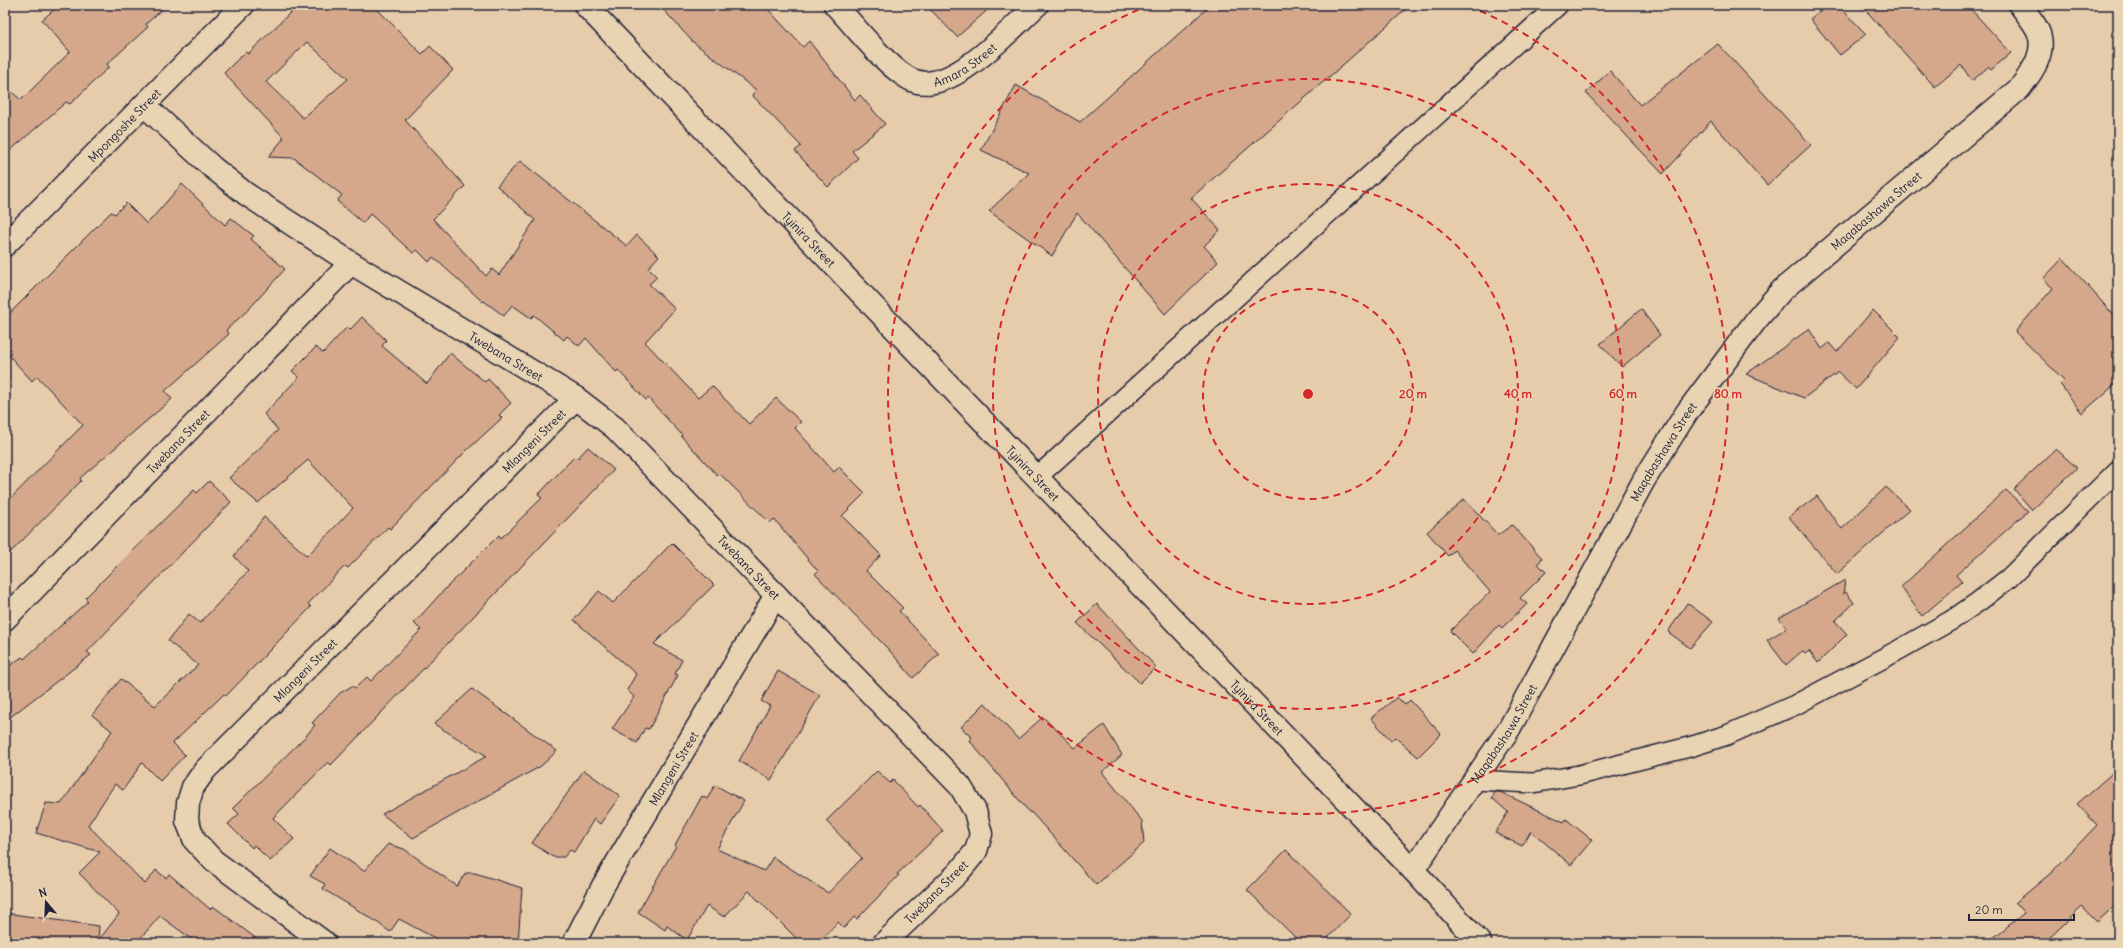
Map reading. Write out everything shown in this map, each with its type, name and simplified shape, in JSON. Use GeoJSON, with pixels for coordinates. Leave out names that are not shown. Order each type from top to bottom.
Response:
{"type":"FeatureCollection","features":[{"type":"Feature","properties":{"kind":"street","name":"Mpongoshe Street"},"geometry":{"type":"LineString","coordinates":[[5,245],[243,5]]}},
{"type":"Feature","properties":{"kind":"street","name":"Tyinira Street"},"geometry":{"type":"LineString","coordinates":[[585,5],[1036,478],[1413,870],[1480,943]]}},
{"type":"Feature","properties":{"kind":"street","name":"Amara Street"},"geometry":{"type":"LineString","coordinates":[[835,5],[888,61],[908,78],[922,83],[936,82],[952,77],[969,66],[1037,5]]}},
{"type":"Feature","properties":{"kind":"street","name":"Maqabashawa Street"},"geometry":{"type":"LineString","coordinates":[[1413,870],[1509,729],[1644,480],[1687,412],[1757,319],[1782,290],[2020,88],[2034,70],[2040,54],[2039,32],[2020,5]]}},
{"type":"Feature","properties":{"kind":"street","name":"Twebana Street"},"geometry":{"type":"LineString","coordinates":[[144,105],[212,168],[246,194],[351,263],[576,398],[615,428],[960,786],[975,811],[981,834],[976,851],[958,873],[884,943]]}},
{"type":"Feature","properties":{"kind":"street","name":"Twebana Street"},"geometry":{"type":"LineString","coordinates":[[5,619],[351,263]]}},
{"type":"Feature","properties":{"kind":"street","name":"Mlangeni Street"},"geometry":{"type":"LineString","coordinates":[[325,943],[214,861],[195,840],[187,821],[188,803],[192,787],[211,764],[576,398]]}},
{"type":"Feature","properties":{"kind":"street","name":"Mlangeni Street"},"geometry":{"type":"LineString","coordinates":[[574,943],[603,886],[776,595]]}},
{"type":"Feature","properties":{"kind":"lane"},"geometry":{"type":"LineString","coordinates":[[1036,478],[1558,5]]}},
{"type":"Feature","properties":{"kind":"lane"},"geometry":{"type":"LineString","coordinates":[[1475,780],[1533,783],[1579,775],[1693,746],[1727,735],[1795,705],[1952,620],[1978,602],[2009,578],[2118,470]]}},
{"type":"Feature","properties":{"kind":"building"},"geometry":{"type":"Polygon","coordinates":[[[59,5],[167,5],[146,24],[148,27],[107,64],[109,67],[70,104],[66,102],[5,155],[5,86],[21,100],[70,52],[42,20],[59,5]]]}},
{"type":"Feature","properties":{"kind":"building"},"geometry":{"type":"Polygon","coordinates":[[[298,5],[373,5],[422,54],[430,46],[453,70],[405,120],[465,186],[433,219],[486,276],[492,269],[499,275],[535,220],[497,186],[520,161],[627,246],[637,235],[659,256],[648,268],[657,277],[649,284],[675,309],[645,342],[698,398],[712,386],[749,424],[776,398],[801,422],[795,428],[834,472],[839,467],[865,493],[842,516],[881,555],[866,571],[903,608],[899,611],[939,654],[913,678],[889,650],[815,574],[818,571],[774,519],[770,523],[720,474],[718,476],[648,398],[646,400],[618,370],[616,372],[586,338],[579,346],[567,336],[564,340],[534,315],[531,318],[512,305],[504,316],[484,301],[483,302],[433,257],[429,262],[417,250],[413,253],[370,214],[363,223],[337,201],[342,195],[294,158],[268,157],[284,138],[224,73],[246,52],[248,54],[298,5]],[[307,42],[266,82],[303,118],[348,79],[307,42]]]}},
{"type":"Feature","properties":{"kind":"building"},"geometry":{"type":"Polygon","coordinates":[[[659,5],[764,5],[803,47],[809,41],[855,100],[860,95],[885,124],[852,151],[858,158],[828,187],[795,151],[801,146],[752,95],[756,90],[693,42],[659,5]]]}},
{"type":"Feature","properties":{"kind":"building"},"geometry":{"type":"Polygon","coordinates":[[[926,5],[993,5],[957,37],[926,5]]]}},
{"type":"Feature","properties":{"kind":"building"},"geometry":{"type":"Polygon","coordinates":[[[1211,5],[1411,5],[1191,198],[1220,230],[1204,246],[1218,262],[1165,314],[1077,213],[1052,256],[989,211],[1029,173],[981,150],[1016,85],[1080,122],[1211,5]]]}},
{"type":"Feature","properties":{"kind":"building"},"geometry":{"type":"Polygon","coordinates":[[[1827,5],[1838,5],[1866,34],[1840,55],[1810,19],[1827,5]]]}},
{"type":"Feature","properties":{"kind":"building"},"geometry":{"type":"Polygon","coordinates":[[[1861,5],[1967,5],[2011,53],[1991,70],[1988,67],[1972,81],[1961,65],[1935,87],[1861,5]]]}},
{"type":"Feature","properties":{"kind":"building"},"geometry":{"type":"Polygon","coordinates":[[[1718,44],[1811,145],[1767,185],[1711,121],[1663,174],[1586,93],[1610,71],[1640,105],[1718,44]]]}},
{"type":"Feature","properties":{"kind":"building"},"geometry":{"type":"Polygon","coordinates":[[[182,184],[225,225],[231,218],[254,236],[251,239],[285,269],[249,309],[226,330],[229,334],[165,391],[172,399],[80,478],[81,481],[5,558],[5,504],[83,425],[37,376],[32,381],[5,351],[5,318],[111,212],[115,214],[126,203],[147,224],[182,184]]]}},
{"type":"Feature","properties":{"kind":"building"},"geometry":{"type":"Polygon","coordinates":[[[2063,258],[2118,320],[2118,382],[2082,413],[2060,384],[2064,380],[2015,332],[2053,288],[2043,279],[2063,258]]]}},
{"type":"Feature","properties":{"kind":"building"},"geometry":{"type":"Polygon","coordinates":[[[1641,309],[1660,335],[1622,367],[1600,344],[1641,309]]]}},
{"type":"Feature","properties":{"kind":"building"},"geometry":{"type":"Polygon","coordinates":[[[1873,310],[1900,337],[1856,389],[1838,372],[1804,398],[1746,374],[1809,329],[1822,349],[1829,343],[1837,352],[1873,310]]]}},
{"type":"Feature","properties":{"kind":"building"},"geometry":{"type":"Polygon","coordinates":[[[362,317],[386,340],[382,346],[427,384],[450,353],[485,382],[488,379],[511,403],[499,415],[502,418],[465,452],[390,529],[388,527],[348,568],[345,566],[308,604],[311,607],[226,696],[224,694],[173,743],[185,755],[160,781],[142,763],[123,790],[115,784],[88,825],[145,884],[156,870],[166,878],[169,874],[210,909],[213,906],[262,943],[197,943],[160,916],[136,943],[5,943],[5,913],[99,926],[98,941],[119,914],[79,873],[100,852],[36,833],[46,803],[61,804],[112,731],[92,715],[121,679],[155,706],[198,665],[168,641],[189,614],[200,623],[248,571],[234,556],[264,517],[307,556],[353,508],[308,460],[258,503],[229,478],[278,430],[264,414],[299,377],[292,371],[316,347],[323,353],[347,327],[350,330],[362,317]]]}},
{"type":"Feature","properties":{"kind":"building"},"geometry":{"type":"Polygon","coordinates":[[[588,447],[614,470],[331,765],[328,762],[273,818],[294,839],[270,861],[254,845],[252,848],[228,824],[239,814],[233,808],[306,736],[315,725],[312,723],[340,693],[352,686],[355,688],[367,677],[371,681],[421,630],[414,623],[444,590],[499,535],[501,538],[542,498],[538,495],[574,457],[577,459],[588,447]]]}},
{"type":"Feature","properties":{"kind":"building"},"geometry":{"type":"Polygon","coordinates":[[[2056,449],[2077,468],[2032,510],[2014,489],[2056,449]]]}},
{"type":"Feature","properties":{"kind":"building"},"geometry":{"type":"Polygon","coordinates":[[[209,481],[231,502],[87,652],[91,655],[5,721],[5,669],[22,657],[24,659],[88,601],[85,598],[126,557],[194,490],[197,493],[209,481]]]}},
{"type":"Feature","properties":{"kind":"building"},"geometry":{"type":"Polygon","coordinates":[[[1886,487],[1910,509],[1837,574],[1789,517],[1817,496],[1842,529],[1886,487]]]}},
{"type":"Feature","properties":{"kind":"building"},"geometry":{"type":"Polygon","coordinates":[[[2006,490],[2028,511],[1956,575],[1962,582],[1922,616],[1901,587],[2006,490]]]}},
{"type":"Feature","properties":{"kind":"building"},"geometry":{"type":"Polygon","coordinates":[[[1464,499],[1498,535],[1512,525],[1542,558],[1538,564],[1546,572],[1520,598],[1527,604],[1502,628],[1499,625],[1473,654],[1450,631],[1490,592],[1454,550],[1448,556],[1427,532],[1464,499]]]}},
{"type":"Feature","properties":{"kind":"building"},"geometry":{"type":"Polygon","coordinates":[[[672,543],[714,585],[654,644],[682,660],[675,674],[678,675],[649,729],[645,728],[637,743],[612,729],[634,697],[627,690],[636,674],[574,620],[599,591],[613,603],[672,543]]]}},
{"type":"Feature","properties":{"kind":"building"},"geometry":{"type":"Polygon","coordinates":[[[1845,580],[1843,594],[1846,592],[1854,603],[1835,621],[1847,634],[1818,663],[1809,651],[1805,654],[1802,651],[1786,665],[1767,640],[1787,628],[1779,618],[1845,580]]]}},
{"type":"Feature","properties":{"kind":"building"},"geometry":{"type":"Polygon","coordinates":[[[1687,603],[1713,622],[1690,648],[1668,632],[1687,603]]]}},
{"type":"Feature","properties":{"kind":"building"},"geometry":{"type":"Polygon","coordinates":[[[1097,604],[1156,667],[1140,683],[1077,623],[1097,604]]]}},
{"type":"Feature","properties":{"kind":"building"},"geometry":{"type":"Polygon","coordinates":[[[778,671],[820,695],[771,780],[739,761],[770,706],[761,701],[778,671]]]}},
{"type":"Feature","properties":{"kind":"building"},"geometry":{"type":"Polygon","coordinates":[[[472,689],[557,751],[541,766],[413,838],[382,814],[487,756],[434,724],[472,689]]]}},
{"type":"Feature","properties":{"kind":"building"},"geometry":{"type":"Polygon","coordinates":[[[1397,697],[1405,705],[1410,700],[1441,734],[1418,757],[1395,737],[1391,741],[1371,718],[1397,697]]]}},
{"type":"Feature","properties":{"kind":"building"},"geometry":{"type":"Polygon","coordinates":[[[985,703],[1018,739],[1043,717],[1075,748],[1104,725],[1122,755],[1102,772],[1142,821],[1144,843],[1096,885],[1031,812],[1030,813],[969,740],[972,738],[961,727],[985,703]]]}},
{"type":"Feature","properties":{"kind":"building"},"geometry":{"type":"Polygon","coordinates":[[[2118,768],[2118,903],[2097,922],[2082,907],[2044,943],[1987,943],[2024,913],[2015,903],[2052,872],[2097,825],[2077,804],[2118,768]]]}},
{"type":"Feature","properties":{"kind":"building"},"geometry":{"type":"Polygon","coordinates":[[[584,770],[620,796],[600,824],[594,819],[574,852],[570,850],[564,857],[553,857],[532,843],[584,770]]]}},
{"type":"Feature","properties":{"kind":"building"},"geometry":{"type":"Polygon","coordinates":[[[877,771],[890,783],[893,780],[918,807],[920,805],[943,831],[897,874],[899,875],[857,919],[854,917],[844,928],[838,922],[818,943],[801,943],[749,891],[724,917],[707,906],[687,940],[667,926],[665,930],[638,912],[676,846],[675,845],[702,796],[707,799],[715,785],[744,801],[717,849],[764,871],[773,857],[828,893],[862,858],[826,821],[877,771]]]}},
{"type":"Feature","properties":{"kind":"building"},"geometry":{"type":"Polygon","coordinates":[[[1495,792],[1500,792],[1564,822],[1566,819],[1592,840],[1571,865],[1531,831],[1522,846],[1495,833],[1508,812],[1492,798],[1495,792]]]}},
{"type":"Feature","properties":{"kind":"building"},"geometry":{"type":"Polygon","coordinates":[[[388,844],[404,849],[457,886],[466,873],[475,873],[522,888],[518,943],[444,943],[399,919],[390,932],[374,920],[323,889],[325,884],[310,876],[330,848],[364,871],[388,844]]]}},
{"type":"Feature","properties":{"kind":"building"},"geometry":{"type":"Polygon","coordinates":[[[1286,850],[1351,914],[1323,943],[1301,943],[1247,890],[1286,850]]]}}]}
